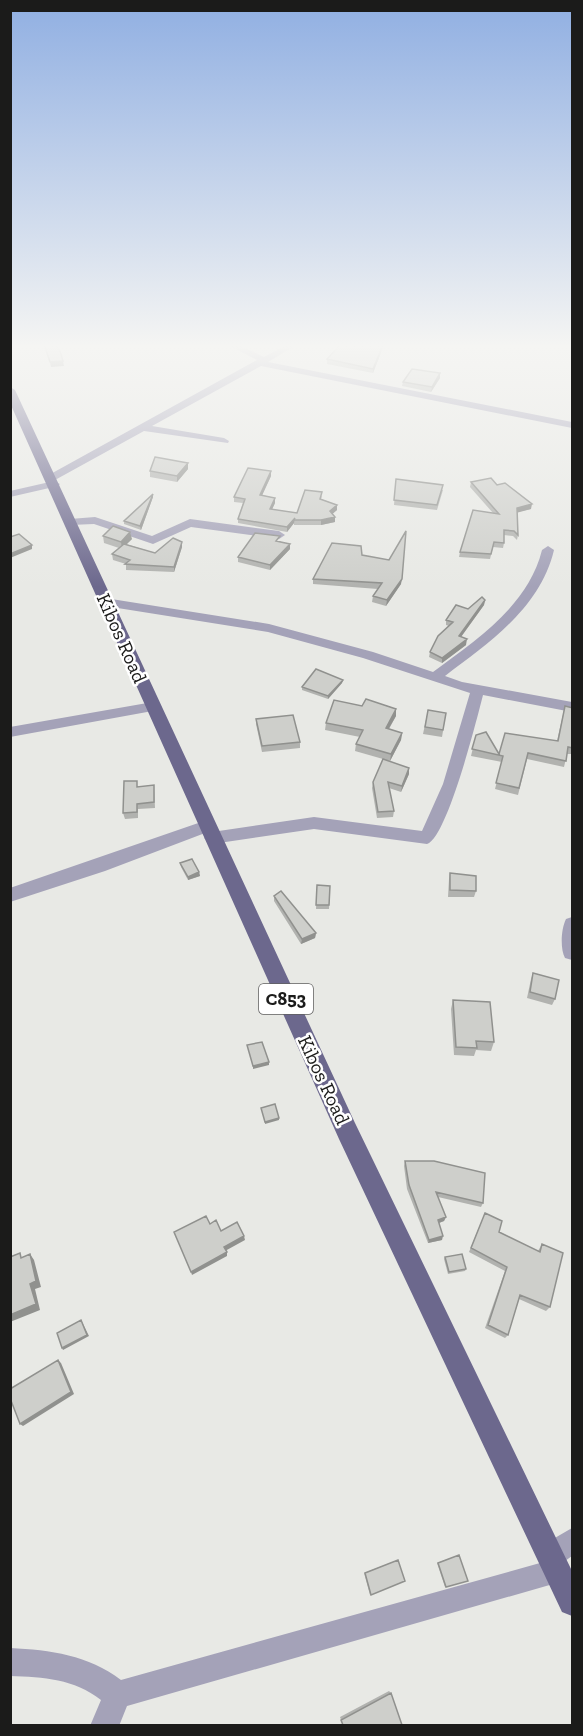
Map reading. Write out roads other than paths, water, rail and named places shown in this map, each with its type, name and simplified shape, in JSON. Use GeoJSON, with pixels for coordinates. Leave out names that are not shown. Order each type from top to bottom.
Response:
{"type":"FeatureCollection","features":[{"type":"Feature","properties":{"kind":"main road","name":"Kibos Road"},"geometry":{"type":"LineString","coordinates":[[27,425],[347,1131],[573,1602]]}},
{"type":"Feature","properties":{"kind":"street"},"geometry":{"type":"LineString","coordinates":[[10,494],[53,481],[149,425]]}},
{"type":"Feature","properties":{"kind":"street"},"geometry":{"type":"LineString","coordinates":[[144,428],[224,441]]}},
{"type":"Feature","properties":{"kind":"street"},"geometry":{"type":"LineString","coordinates":[[70,522],[95,520],[153,540],[190,524],[279,535]]}},
{"type":"Feature","properties":{"kind":"street"},"geometry":{"type":"LineString","coordinates":[[434,678],[504,622],[534,587],[547,564],[548,550]]}},
{"type":"Feature","properties":{"kind":"street"},"geometry":{"type":"LineString","coordinates":[[105,602],[269,628],[369,655],[434,678],[478,689],[573,706]]}},
{"type":"Feature","properties":{"kind":"street"},"geometry":{"type":"LineString","coordinates":[[10,895],[210,832],[314,823],[428,838],[451,784],[478,689]]}},
{"type":"Feature","properties":{"kind":"street"},"geometry":{"type":"LineString","coordinates":[[10,732],[153,707]]}},
{"type":"Feature","properties":{"kind":"street"},"geometry":{"type":"LineString","coordinates":[[571,953],[573,924]]}},
{"type":"Feature","properties":{"kind":"street"},"geometry":{"type":"LineString","coordinates":[[104,1725],[118,1695],[554,1563],[573,1542]]}},
{"type":"Feature","properties":{"kind":"street"},"geometry":{"type":"LineString","coordinates":[[10,1662],[60,1664],[97,1678],[118,1695]]}}]}
